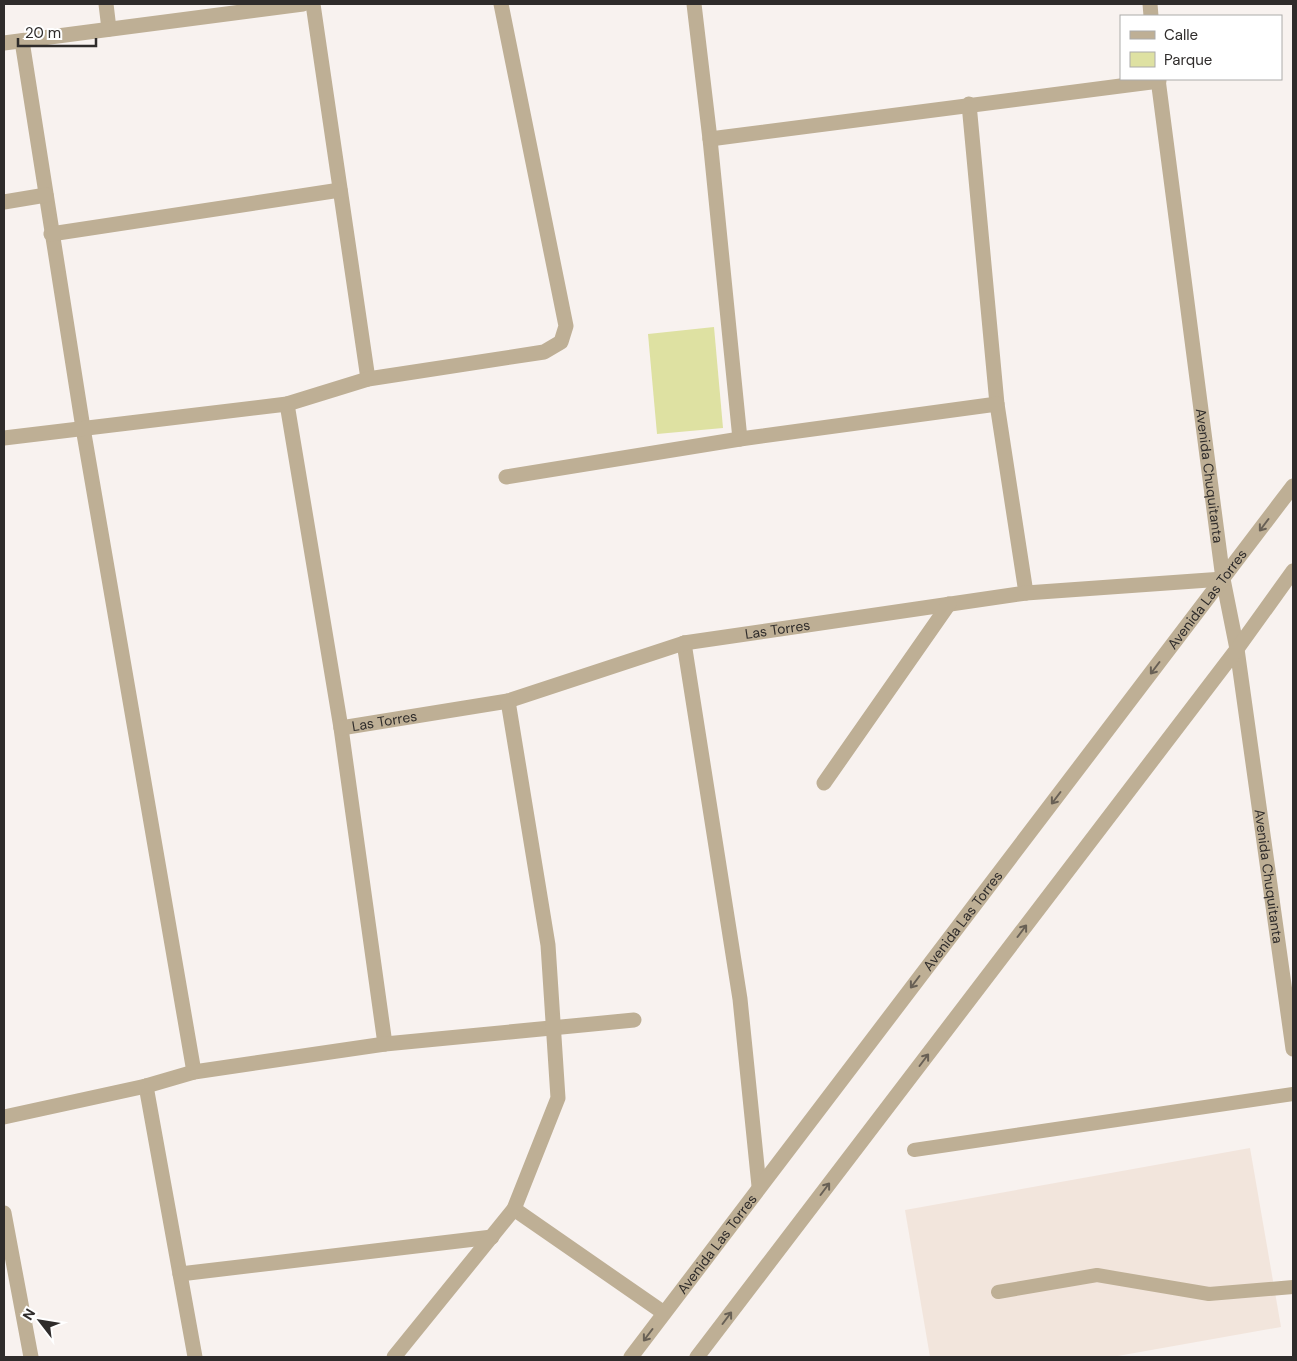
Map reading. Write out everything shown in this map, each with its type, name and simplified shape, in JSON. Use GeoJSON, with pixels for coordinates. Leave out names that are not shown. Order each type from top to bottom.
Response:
{"type":"FeatureCollection","features":[{"type":"Feature","properties":{"kind":"street"},"geometry":{"type":"LineString","coordinates":[[106,4],[109,29]]}},
{"type":"Feature","properties":{"kind":"street"},"geometry":{"type":"LineString","coordinates":[[4,43],[303,4]]}},
{"type":"Feature","properties":{"kind":"street"},"geometry":{"type":"LineString","coordinates":[[313,4],[368,379]]}},
{"type":"Feature","properties":{"kind":"street"},"geometry":{"type":"LineString","coordinates":[[4,438],[287,404],[368,379],[544,352],[561,342],[566,326],[501,4]]}},
{"type":"Feature","properties":{"kind":"street"},"geometry":{"type":"LineString","coordinates":[[694,4],[710,139],[740,439]]}},
{"type":"Feature","properties":{"kind":"street"},"geometry":{"type":"LineString","coordinates":[[22,41],[83,428],[194,1072]]}},
{"type":"Feature","properties":{"kind":"street"},"geometry":{"type":"LineString","coordinates":[[710,139],[1158,80]]}},
{"type":"Feature","properties":{"kind":"street","name":"Avenida Chuquitanta"},"geometry":{"type":"LineString","coordinates":[[1158,80],[1223,579],[1237,649],[1292,1024],[1293,1049]]}},
{"type":"Feature","properties":{"kind":"street"},"geometry":{"type":"LineString","coordinates":[[969,104],[997,404],[1026,593]]}},
{"type":"Feature","properties":{"kind":"street"},"geometry":{"type":"LineString","coordinates":[[51,234],[340,190]]}},
{"type":"Feature","properties":{"kind":"street"},"geometry":{"type":"LineString","coordinates":[[4,202],[46,195]]}},
{"type":"Feature","properties":{"kind":"street"},"geometry":{"type":"LineString","coordinates":[[287,404],[341,728],[385,1044]]}},
{"type":"Feature","properties":{"kind":"street"},"geometry":{"type":"LineString","coordinates":[[506,477],[740,439],[997,404]]}},
{"type":"Feature","properties":{"kind":"street","name":"Avenida Las Torres"},"geometry":{"type":"LineString","coordinates":[[631,1357],[759,1186],[1293,486]]}},
{"type":"Feature","properties":{"kind":"street"},"geometry":{"type":"LineString","coordinates":[[697,1357],[1237,649],[1293,571]]}},
{"type":"Feature","properties":{"kind":"street","name":"Las Torres"},"geometry":{"type":"LineString","coordinates":[[341,728],[508,701],[684,643],[1026,593],[1223,579]]}},
{"type":"Feature","properties":{"kind":"street"},"geometry":{"type":"LineString","coordinates":[[824,784],[949,604]]}},
{"type":"Feature","properties":{"kind":"street"},"geometry":{"type":"LineString","coordinates":[[684,643],[740,999],[759,1186]]}},
{"type":"Feature","properties":{"kind":"street"},"geometry":{"type":"LineString","coordinates":[[394,1357],[514,1209],[558,1098],[548,945],[508,701]]}},
{"type":"Feature","properties":{"kind":"street"},"geometry":{"type":"LineString","coordinates":[[4,1117],[146,1086],[194,1072],[385,1044],[634,1020]]}},
{"type":"Feature","properties":{"kind":"street"},"geometry":{"type":"LineString","coordinates":[[146,1086],[194,1357]]}},
{"type":"Feature","properties":{"kind":"street"},"geometry":{"type":"LineString","coordinates":[[514,1209],[664,1313]]}},
{"type":"Feature","properties":{"kind":"street"},"geometry":{"type":"LineString","coordinates":[[4,1213],[30,1357]]}},
{"type":"Feature","properties":{"kind":"street"},"geometry":{"type":"LineString","coordinates":[[180,1274],[492,1237]]}},
{"type":"Feature","properties":{"kind":"lane"},"geometry":{"type":"LineString","coordinates":[[914,1150],[1293,1094]]}},
{"type":"Feature","properties":{"kind":"lane"},"geometry":{"type":"LineString","coordinates":[[998,1292],[1097,1275],[1209,1294],[1293,1287]]}},
{"type":"Feature","properties":{"kind":"shaded area"},"geometry":{"type":"Polygon","coordinates":[[[1250,1148],[1281,1327],[1112,1357],[930,1357],[905,1210],[1250,1148]]]}},
{"type":"Feature","properties":{"kind":"green space"},"geometry":{"type":"Polygon","coordinates":[[[714,327],[723,428],[657,434],[648,334],[714,327]]]}}]}
